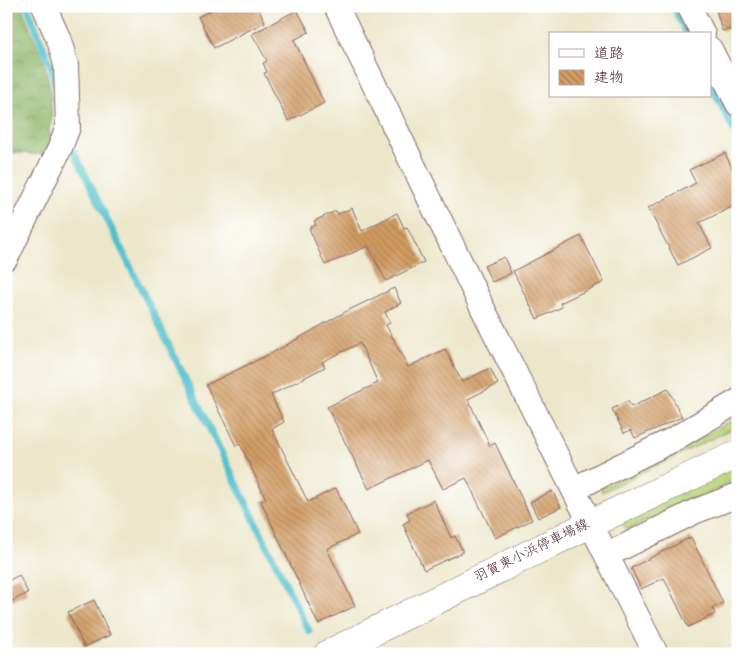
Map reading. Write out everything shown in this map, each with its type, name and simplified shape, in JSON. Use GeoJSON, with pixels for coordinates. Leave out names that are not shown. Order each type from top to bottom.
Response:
{"type":"FeatureCollection","features":[{"type":"Feature","properties":{"kind":"main road","name":"羽賀東小浜停車場線"},"geometry":{"type":"LineString","coordinates":[[328,654],[592,523],[738,454]]}},
{"type":"Feature","properties":{"kind":"street"},"geometry":{"type":"LineString","coordinates":[[6,258],[60,148],[68,127],[66,65],[59,40],[44,6]]}},
{"type":"Feature","properties":{"kind":"street"},"geometry":{"type":"LineString","coordinates":[[336,6],[656,654]]}},
{"type":"Feature","properties":{"kind":"street"},"geometry":{"type":"LineString","coordinates":[[689,6],[702,32]]}},
{"type":"Feature","properties":{"kind":"street"},"geometry":{"type":"LineString","coordinates":[[712,53],[738,104]]}},
{"type":"Feature","properties":{"kind":"street"},"geometry":{"type":"LineString","coordinates":[[574,489],[674,439],[738,401]]}},
{"type":"Feature","properties":{"kind":"street"},"geometry":{"type":"LineString","coordinates":[[607,555],[696,511],[738,495]]}},
{"type":"Feature","properties":{"kind":"green space"},"geometry":{"type":"Polygon","coordinates":[[[6,6],[21,6],[44,61],[50,87],[52,118],[49,130],[52,139],[44,155],[6,152],[6,6]]]}},
{"type":"Feature","properties":{"kind":"green space"},"geometry":{"type":"Polygon","coordinates":[[[738,417],[738,426],[602,492],[601,488],[688,445],[738,417]]]}},
{"type":"Feature","properties":{"kind":"green space"},"geometry":{"type":"Polygon","coordinates":[[[738,463],[738,481],[690,500],[627,530],[621,520],[738,463]]]}},
{"type":"Feature","properties":{"kind":"building"},"geometry":{"type":"Polygon","coordinates":[[[220,6],[257,6],[265,22],[214,48],[198,17],[220,6]]]}},
{"type":"Feature","properties":{"kind":"building"},"geometry":{"type":"Polygon","coordinates":[[[715,6],[738,6],[738,27],[722,31],[715,6]]]}},
{"type":"Feature","properties":{"kind":"building"},"geometry":{"type":"Polygon","coordinates":[[[297,10],[309,32],[294,40],[324,103],[288,121],[264,73],[267,72],[263,63],[267,61],[252,34],[297,10]]]}},
{"type":"Feature","properties":{"kind":"building"},"geometry":{"type":"Polygon","coordinates":[[[725,153],[738,181],[738,204],[699,223],[712,248],[678,265],[648,208],[696,183],[689,170],[725,153]]]}},
{"type":"Feature","properties":{"kind":"building"},"geometry":{"type":"Polygon","coordinates":[[[352,208],[362,231],[397,213],[404,228],[407,227],[424,262],[386,281],[368,246],[325,265],[309,228],[316,225],[314,221],[336,211],[338,214],[352,208]]]}},
{"type":"Feature","properties":{"kind":"building"},"geometry":{"type":"Polygon","coordinates":[[[581,236],[604,282],[560,303],[562,307],[537,319],[513,271],[581,236]]]}},
{"type":"Feature","properties":{"kind":"building"},"geometry":{"type":"Polygon","coordinates":[[[504,257],[511,273],[492,282],[484,266],[504,257]]]}},
{"type":"Feature","properties":{"kind":"building"},"geometry":{"type":"Polygon","coordinates":[[[394,288],[401,303],[385,312],[390,323],[386,325],[408,367],[445,349],[462,382],[490,368],[498,384],[468,399],[490,446],[495,443],[532,520],[495,538],[466,478],[443,489],[428,460],[369,489],[327,407],[378,383],[360,343],[322,362],[325,367],[271,395],[284,422],[272,429],[308,502],[336,488],[358,534],[327,549],[355,606],[318,624],[261,501],[266,499],[240,444],[236,446],[206,385],[276,351],[345,312],[394,288]]]}},
{"type":"Feature","properties":{"kind":"building"},"geometry":{"type":"Polygon","coordinates":[[[668,389],[682,417],[635,438],[631,430],[624,433],[612,409],[628,401],[631,407],[668,389]]]}},
{"type":"Feature","properties":{"kind":"building"},"geometry":{"type":"Polygon","coordinates":[[[552,491],[561,507],[538,518],[530,502],[552,491]]]}},
{"type":"Feature","properties":{"kind":"building"},"geometry":{"type":"Polygon","coordinates":[[[434,500],[451,538],[455,536],[463,552],[424,570],[403,524],[410,520],[407,513],[434,500]]]}},
{"type":"Feature","properties":{"kind":"building"},"geometry":{"type":"Polygon","coordinates":[[[691,537],[723,603],[712,608],[715,614],[688,627],[664,578],[641,589],[631,568],[691,537]]]}},
{"type":"Feature","properties":{"kind":"building"},"geometry":{"type":"Polygon","coordinates":[[[19,575],[28,593],[6,604],[6,582],[19,575]]]}},
{"type":"Feature","properties":{"kind":"building"},"geometry":{"type":"Polygon","coordinates":[[[94,600],[110,635],[84,647],[68,612],[94,600]]]}},
{"type":"Feature","properties":{"kind":"waterway"},"geometry":{"type":"LineString","coordinates":[[27,6],[51,67],[56,88]]}},
{"type":"Feature","properties":{"kind":"waterway"},"geometry":{"type":"LineString","coordinates":[[673,6],[686,32]]}},
{"type":"Feature","properties":{"kind":"waterway"},"geometry":{"type":"LineString","coordinates":[[712,86],[738,139]]}},
{"type":"Feature","properties":{"kind":"waterway"},"geometry":{"type":"LineString","coordinates":[[74,152],[309,631]]}}]}
